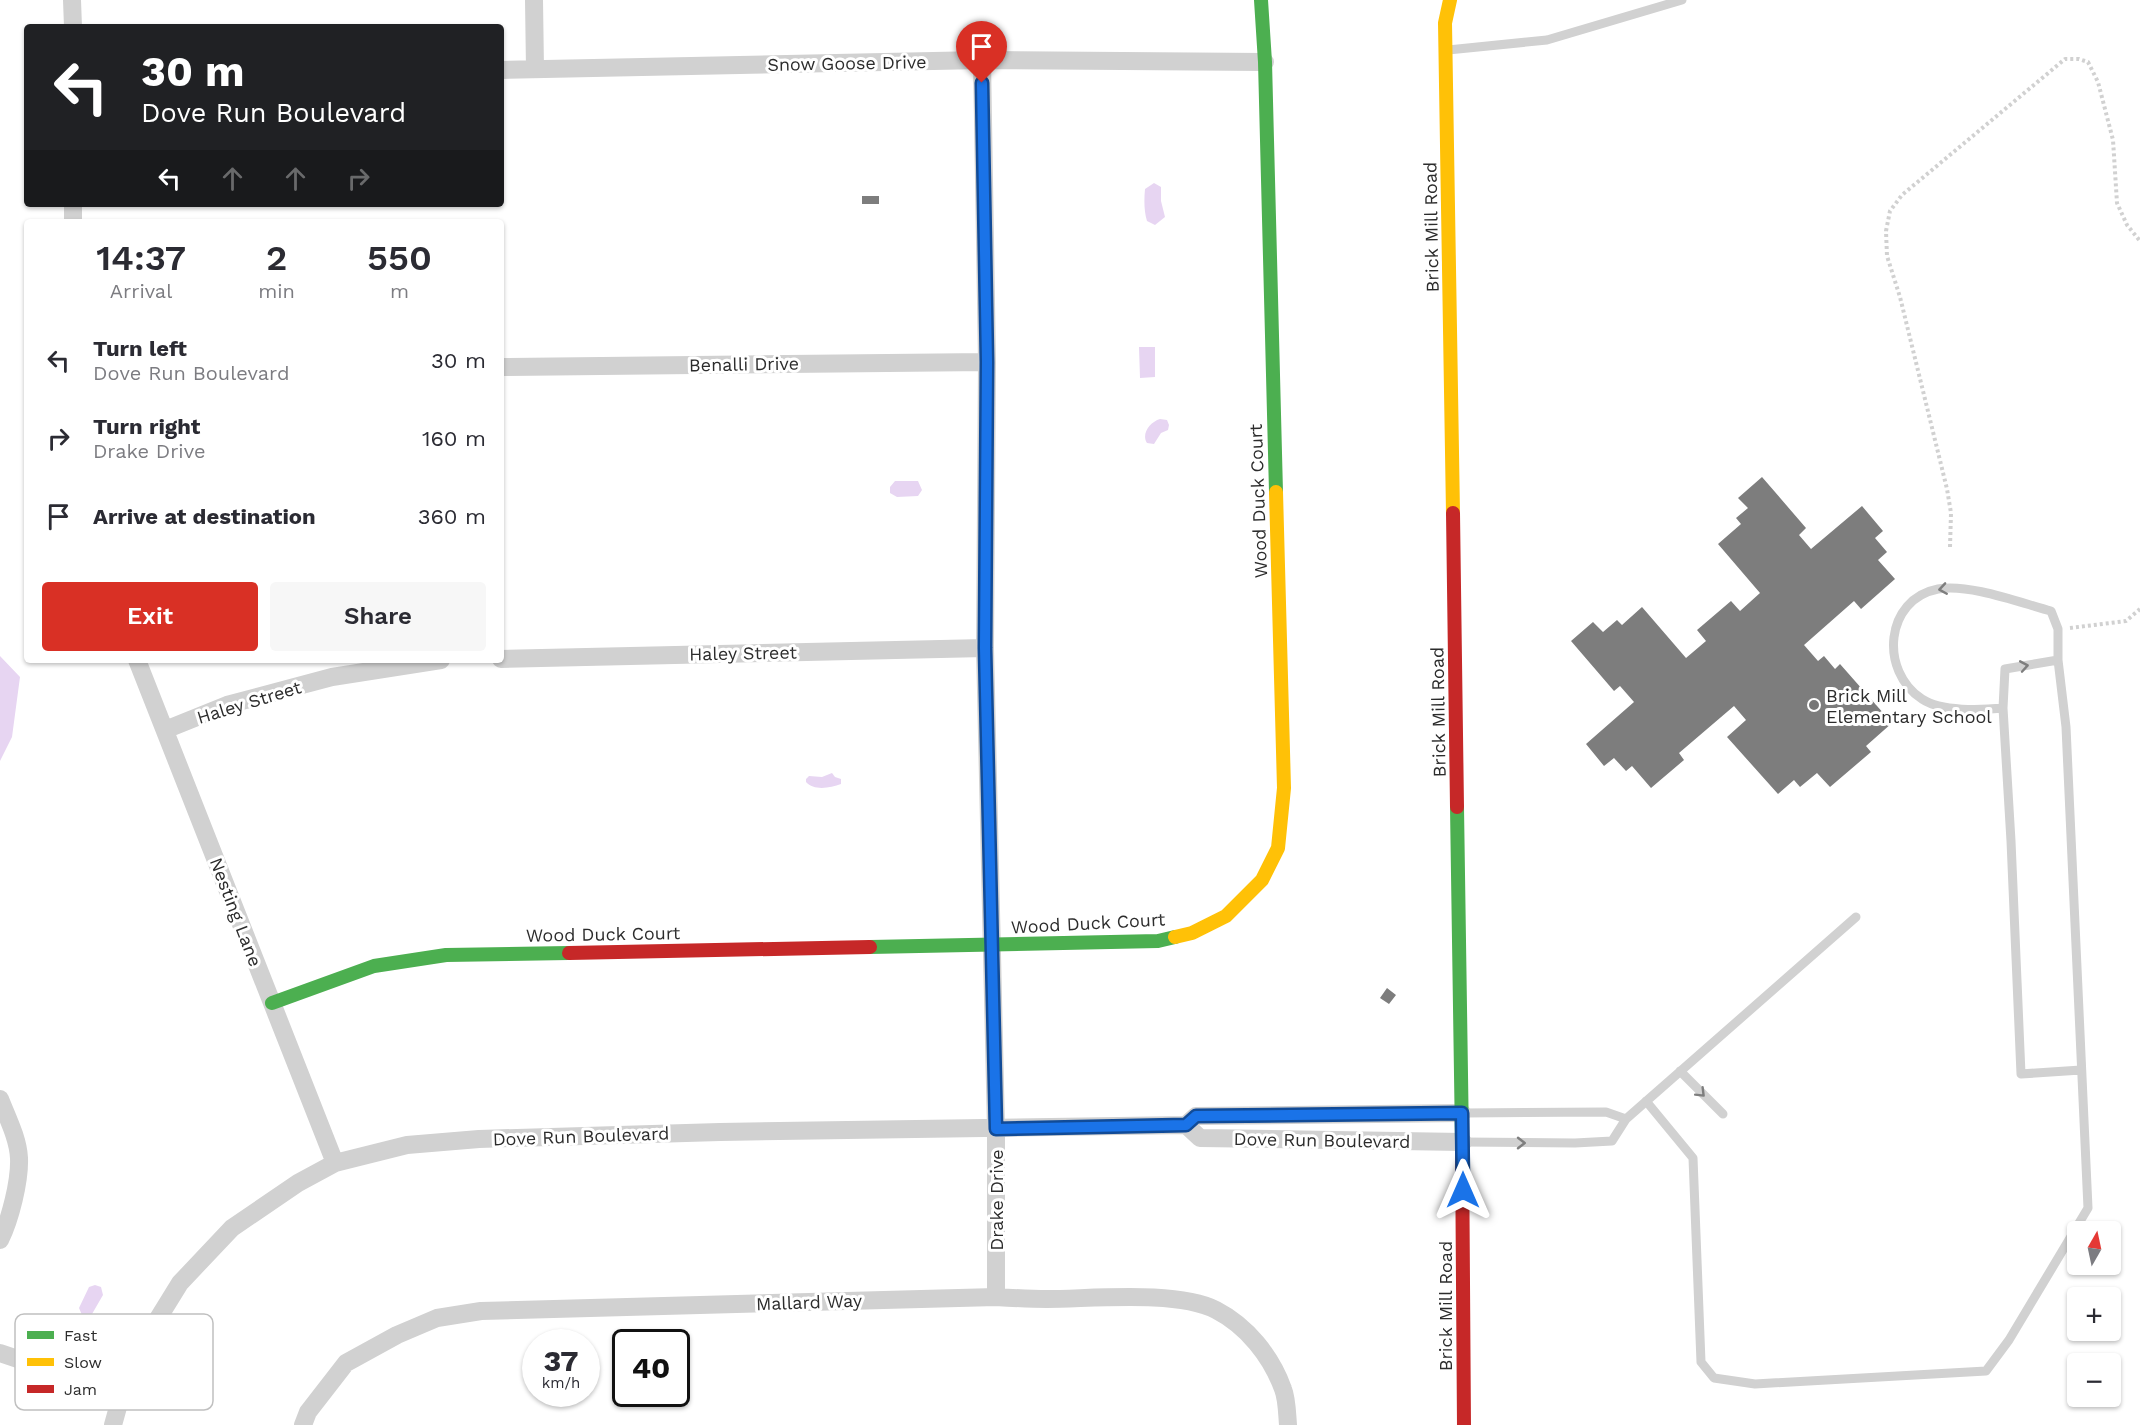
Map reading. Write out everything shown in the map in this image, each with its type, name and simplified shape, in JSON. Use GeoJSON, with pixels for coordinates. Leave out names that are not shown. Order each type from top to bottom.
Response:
{"type":"FeatureCollection","features":[{"type":"Feature","properties":{"kind":"street"},"geometry":{"type":"LineString","coordinates":[[72,0],[73,24]]}},
{"type":"Feature","properties":{"kind":"street"},"geometry":{"type":"LineString","coordinates":[[534,0],[535,69]]}},
{"type":"Feature","properties":{"kind":"street","name":"Wood Duck Court"},"geometry":{"type":"LineString","coordinates":[[272,1003],[374,966],[446,956],[1158,941],[1192,933],[1226,916],[1262,880],[1278,848],[1284,788],[1265,62],[1261,0]]}},
{"type":"Feature","properties":{"kind":"street","name":"Brick Mill Road"},"geometry":{"type":"LineString","coordinates":[[1450,0],[1445,23],[1445,50],[1463,1142],[1464,1425]]}},
{"type":"Feature","properties":{"kind":"street","name":"Snow Goose Drive"},"geometry":{"type":"LineString","coordinates":[[504,70],[982,60],[1265,62]]}},
{"type":"Feature","properties":{"kind":"street","name":"Drake Drive"},"geometry":{"type":"LineString","coordinates":[[982,60],[987,362],[985,648],[996,1129],[996,1297]]}},
{"type":"Feature","properties":{"kind":"street","name":"Benalli Drive"},"geometry":{"type":"LineString","coordinates":[[504,367],[987,362]]}},
{"type":"Feature","properties":{"kind":"street","name":"Haley Street"},"geometry":{"type":"LineString","coordinates":[[504,658],[985,648]]}},
{"type":"Feature","properties":{"kind":"street","name":"Nesting Lane"},"geometry":{"type":"LineString","coordinates":[[138,663],[335,1163]]}},
{"type":"Feature","properties":{"kind":"street","name":"Haley Street"},"geometry":{"type":"LineString","coordinates":[[165,730],[226,705],[332,677],[422,663]]}},
{"type":"Feature","properties":{"kind":"street"},"geometry":{"type":"LineString","coordinates":[[0,1099],[12,1127],[19,1157],[8,1224],[0,1240]]}},
{"type":"Feature","properties":{"kind":"street","name":"Dove Run Boulevard"},"geometry":{"type":"LineString","coordinates":[[161,1314],[180,1283],[232,1228],[297,1183],[335,1163],[407,1145],[479,1139],[720,1132],[1186,1125],[1196,1116],[1462,1113]]}},
{"type":"Feature","properties":{"kind":"street","name":"Dove Run Boulevard"},"geometry":{"type":"LineString","coordinates":[[1186,1125],[1200,1138],[1463,1142]]}},
{"type":"Feature","properties":{"kind":"street","name":"Mallard Way"},"geometry":{"type":"LineString","coordinates":[[303,1425],[308,1412],[346,1363],[397,1335],[437,1318],[481,1311],[996,1297],[1177,1300],[1214,1309],[1242,1327],[1267,1355],[1284,1390],[1288,1425]]}},
{"type":"Feature","properties":{"kind":"street"},"geometry":{"type":"LineString","coordinates":[[0,1353],[15,1358]]}},
{"type":"Feature","properties":{"kind":"street","name":"Dove Run Boulevard"},"geometry":{"type":"LineString","coordinates":[[113,1425],[117,1410]]}},
{"type":"Feature","properties":{"kind":"lane"},"geometry":{"type":"LineString","coordinates":[[1445,50],[1547,40],[1682,0]]}},
{"type":"Feature","properties":{"kind":"lane"},"geometry":{"type":"LineString","coordinates":[[1646,1101],[1693,1158],[1701,1362],[1714,1378],[1755,1384],[1986,1371],[2009,1340],[2088,1208],[2066,727],[2058,660],[2058,629],[2051,610],[1954,587],[1938,589],[1921,595],[1904,608],[1897,624],[1893,644],[1896,664],[1904,682],[1923,700],[1945,707],[1976,711],[2003,708]]}},
{"type":"Feature","properties":{"kind":"lane"},"geometry":{"type":"LineString","coordinates":[[2058,660],[2005,669],[2003,708],[2012,853],[2021,1074],[2082,1070]]}},
{"type":"Feature","properties":{"kind":"lane"},"geometry":{"type":"LineString","coordinates":[[1463,1142],[1612,1141],[1626,1119],[1856,918]]}},
{"type":"Feature","properties":{"kind":"lane"},"geometry":{"type":"LineString","coordinates":[[1680,1071],[1723,1114]]}},
{"type":"Feature","properties":{"kind":"lane"},"geometry":{"type":"LineString","coordinates":[[1462,1113],[1606,1112],[1626,1119]]}},
{"type":"Feature","properties":{"kind":"path"},"geometry":{"type":"LineString","coordinates":[[1950,547],[1951,513],[1947,489],[1900,297],[1887,256],[1886,231],[1890,211],[1902,195],[2065,59],[2079,59],[2088,62],[2098,82],[2113,140],[2117,203],[2127,225],[2140,242]]}},
{"type":"Feature","properties":{"kind":"path"},"geometry":{"type":"LineString","coordinates":[[2058,629],[2126,621],[2140,609]]}},
{"type":"Feature","properties":{"kind":"shaded area"},"geometry":{"type":"Polygon","coordinates":[[[1154,183],[1161,187],[1161,201],[1165,217],[1155,225],[1147,221],[1144,201],[1145,189],[1154,183]]]}},
{"type":"Feature","properties":{"kind":"shaded area"},"geometry":{"type":"Polygon","coordinates":[[[1139,347],[1155,347],[1155,377],[1140,378],[1139,347]]]}},
{"type":"Feature","properties":{"kind":"shaded area"},"geometry":{"type":"Polygon","coordinates":[[[1160,419],[1167,420],[1168,430],[1161,433],[1154,444],[1147,443],[1145,436],[1147,429],[1160,419]]]}},
{"type":"Feature","properties":{"kind":"shaded area"},"geometry":{"type":"Polygon","coordinates":[[[895,481],[918,481],[922,490],[918,496],[897,497],[890,493],[890,487],[895,481]]]}},
{"type":"Feature","properties":{"kind":"shaded area"},"geometry":{"type":"Polygon","coordinates":[[[0,656],[20,677],[12,737],[0,761],[0,656]]]}},
{"type":"Feature","properties":{"kind":"shaded area"},"geometry":{"type":"Polygon","coordinates":[[[832,773],[841,779],[841,784],[818,788],[806,782],[809,776],[822,777],[832,773]]]}},
{"type":"Feature","properties":{"kind":"shaded area"},"geometry":{"type":"Polygon","coordinates":[[[95,1285],[101,1287],[103,1295],[92,1314],[82,1314],[79,1308],[89,1287],[95,1285]]]}},
{"type":"Feature","properties":{"kind":"building"},"geometry":{"type":"Polygon","coordinates":[[[862,196],[879,196],[879,204],[862,204],[862,196]]]}},
{"type":"Feature","properties":{"kind":"building"},"geometry":{"type":"Polygon","coordinates":[[[1762,477],[1806,528],[1799,535],[1811,549],[1862,506],[1883,531],[1875,538],[1887,552],[1878,560],[1895,579],[1861,609],[1854,601],[1804,645],[1818,661],[1824,656],[1835,669],[1840,664],[1892,723],[1866,746],[1871,752],[1830,787],[1817,773],[1800,787],[1794,780],[1778,794],[1727,737],[1746,720],[1734,706],[1679,753],[1684,760],[1651,788],[1632,766],[1626,771],[1614,758],[1604,766],[1586,744],[1634,702],[1620,686],[1614,691],[1571,641],[1593,622],[1603,632],[1617,620],[1622,625],[1642,607],[1686,658],[1706,641],[1697,630],[1731,601],[1740,611],[1760,593],[1718,544],[1741,524],[1736,518],[1748,508],[1738,498],[1762,477]]]}},
{"type":"Feature","properties":{"kind":"building"},"geometry":{"type":"Polygon","coordinates":[[[1387,988],[1396,995],[1389,1004],[1380,998],[1387,988]]]}},
{"type":"Feature","properties":{"kind":"traffic: fast"},"geometry":{"type":"LineString","coordinates":[[1261,0],[1265,62],[1276,492]]}},
{"type":"Feature","properties":{"kind":"traffic: fast"},"geometry":{"type":"LineString","coordinates":[[1457,807],[1462,1141]]}},
{"type":"Feature","properties":{"kind":"traffic: fast"},"geometry":{"type":"LineString","coordinates":[[870,947],[1158,941],[1175,937]]}},
{"type":"Feature","properties":{"kind":"traffic: fast"},"geometry":{"type":"LineString","coordinates":[[272,1003],[374,966],[446,955],[569,953]]}},
{"type":"Feature","properties":{"kind":"traffic: slow"},"geometry":{"type":"LineString","coordinates":[[1450,0],[1445,23],[1453,513]]}},
{"type":"Feature","properties":{"kind":"traffic: slow"},"geometry":{"type":"LineString","coordinates":[[1175,937],[1192,933],[1226,916],[1262,880],[1278,848],[1284,788],[1276,492]]}},
{"type":"Feature","properties":{"kind":"traffic: jam"},"geometry":{"type":"LineString","coordinates":[[1453,513],[1457,807]]}},
{"type":"Feature","properties":{"kind":"traffic: jam"},"geometry":{"type":"LineString","coordinates":[[569,953],[870,947]]}},
{"type":"Feature","properties":{"kind":"traffic: jam"},"geometry":{"type":"LineString","coordinates":[[1462,1141],[1464,1425]]}},
{"type":"Feature","properties":{"kind":"place","name":"Brick Mill Elementary School"},"geometry":{"type":"Point","coordinates":[1814,705]}},
{"type":"Feature","properties":{"kind":"route"},"geometry":{"type":"LineString","coordinates":[[982,83],[987,362],[985,648],[996,1129],[1186,1125],[1196,1116],[1462,1113],[1463,1190]]}}]}
